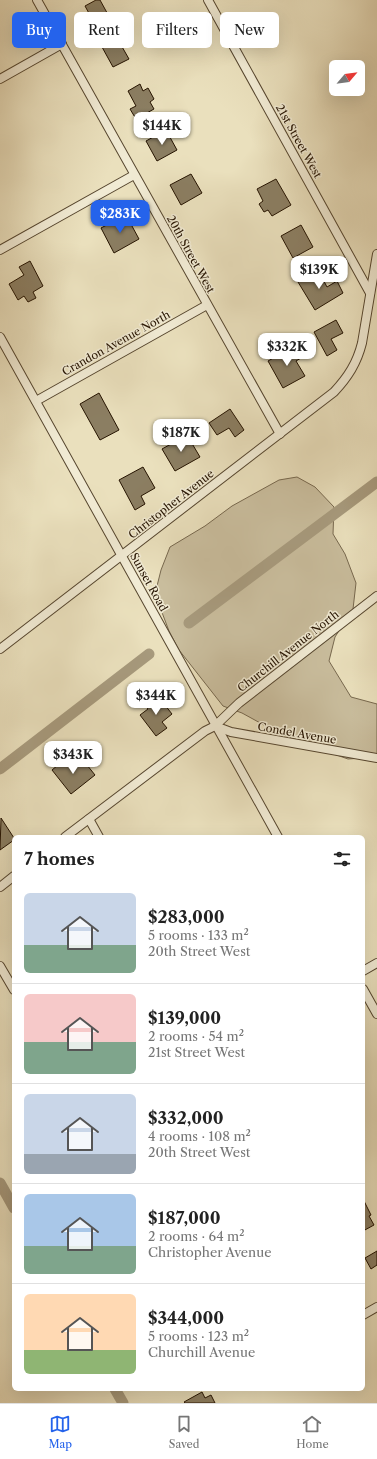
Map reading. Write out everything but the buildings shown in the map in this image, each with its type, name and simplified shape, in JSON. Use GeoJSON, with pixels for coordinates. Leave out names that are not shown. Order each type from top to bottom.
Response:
{"type":"FeatureCollection","features":[{"type":"Feature","properties":{"kind":"street","name":"20th Street West"},"geometry":{"type":"LineString","coordinates":[[37,0],[44,12]]}},
{"type":"Feature","properties":{"kind":"street","name":"21st Street West"},"geometry":{"type":"LineString","coordinates":[[208,0],[370,294]]}},
{"type":"Feature","properties":{"kind":"street"},"geometry":{"type":"LineString","coordinates":[[0,79],[55,48]]}},
{"type":"Feature","properties":{"kind":"street","name":"20th Street West"},"geometry":{"type":"LineString","coordinates":[[64,48],[280,434]]}},
{"type":"Feature","properties":{"kind":"street"},"geometry":{"type":"LineString","coordinates":[[0,250],[134,175]]}},
{"type":"Feature","properties":{"kind":"street","name":"Christopher Avenue"},"geometry":{"type":"LineString","coordinates":[[0,649],[334,392],[352,369],[359,357],[377,254]]}},
{"type":"Feature","properties":{"kind":"street","name":"Crandon Avenue North"},"geometry":{"type":"LineString","coordinates":[[36,401],[207,305]]}},
{"type":"Feature","properties":{"kind":"street","name":"Sunset Road"},"geometry":{"type":"LineString","coordinates":[[0,337],[277,835]]}},
{"type":"Feature","properties":{"kind":"street","name":"Churchill Avenue North"},"geometry":{"type":"LineString","coordinates":[[68,835],[205,731],[215,726],[239,704],[377,596]]}},
{"type":"Feature","properties":{"kind":"street","name":"Condel Avenue"},"geometry":{"type":"LineString","coordinates":[[215,726],[231,732],[377,758]]}},
{"type":"Feature","properties":{"kind":"street"},"geometry":{"type":"LineString","coordinates":[[89,819],[98,835]]}},
{"type":"Feature","properties":{"kind":"street"},"geometry":{"type":"LineString","coordinates":[[0,887],[12,878]]}},
{"type":"Feature","properties":{"kind":"street"},"geometry":{"type":"LineString","coordinates":[[365,970],[377,963]]}},
{"type":"Feature","properties":{"kind":"street"},"geometry":{"type":"LineString","coordinates":[[0,966],[12,987]]}},
{"type":"Feature","properties":{"kind":"street"},"geometry":{"type":"LineString","coordinates":[[365,993],[377,1014]]}},
{"type":"Feature","properties":{"kind":"street"},"geometry":{"type":"LineString","coordinates":[[365,1311],[377,1307]]}},
{"type":"Feature","properties":{"kind":"shaded area"},"geometry":{"type":"Polygon","coordinates":[[[297,477],[315,487],[334,507],[333,534],[345,554],[356,583],[353,609],[335,637],[329,661],[351,697],[377,704],[377,757],[348,759],[308,745],[273,730],[242,713],[223,706],[179,650],[169,631],[155,594],[161,570],[170,547],[205,526],[232,506],[279,480],[297,477]]]}},
{"type":"Feature","properties":{"kind":"waterway"},"geometry":{"type":"LineString","coordinates":[[189,623],[377,482]]}},
{"type":"Feature","properties":{"kind":"waterway"},"geometry":{"type":"LineString","coordinates":[[0,769],[149,654]]}},
{"type":"Feature","properties":{"kind":"waterway"},"geometry":{"type":"LineString","coordinates":[[0,1183],[12,1204]]}},
{"type":"Feature","properties":{"kind":"waterway"},"geometry":{"type":"LineString","coordinates":[[116,1391],[123,1403]]}}]}
